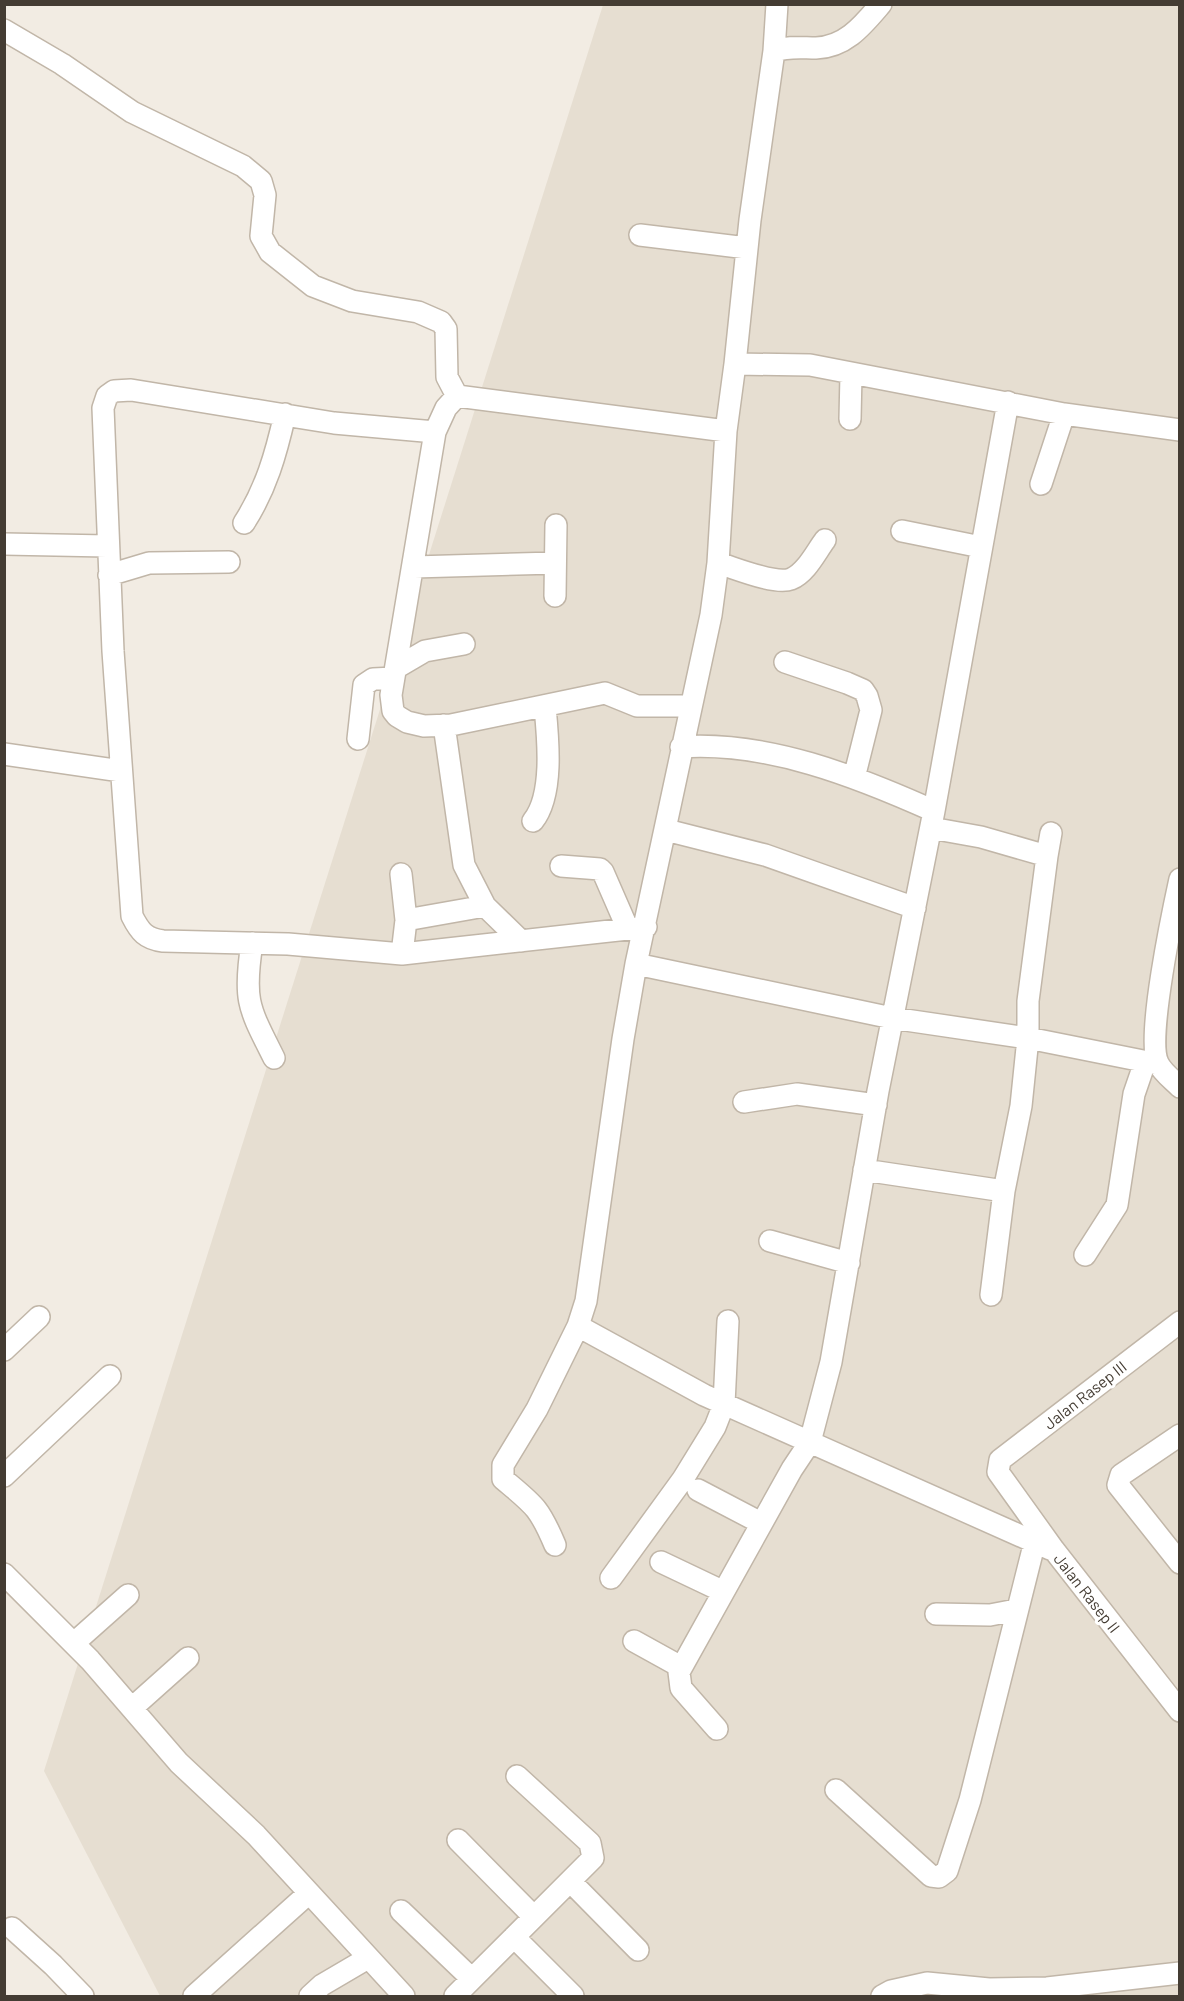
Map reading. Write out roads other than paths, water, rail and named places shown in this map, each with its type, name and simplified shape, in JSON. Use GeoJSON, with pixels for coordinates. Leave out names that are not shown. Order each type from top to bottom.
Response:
{"type":"FeatureCollection","features":[{"type":"Feature","properties":{"kind":"street"},"geometry":{"type":"LineString","coordinates":[[555,1545],[542,1514],[532,1502],[503,1479],[502,1472],[508,1455],[537,1409],[578,1326],[586,1301],[623,1039],[636,964],[637,927],[666,830],[681,747],[711,615],[718,563],[726,430],[747,248],[774,51],[777,4]]}},
{"type":"Feature","properties":{"kind":"street"},"geometry":{"type":"LineString","coordinates":[[774,51],[789,47],[827,47],[837,43],[857,32],[880,4]]}},
{"type":"Feature","properties":{"kind":"street"},"geometry":{"type":"LineString","coordinates":[[4,30],[62,64],[132,112],[243,166],[261,181],[265,195],[261,236],[270,252],[313,286],[352,302],[418,312],[441,322],[446,329],[447,377],[457,396]]}},
{"type":"Feature","properties":{"kind":"street"},"geometry":{"type":"LineString","coordinates":[[640,235],[747,248]]}},
{"type":"Feature","properties":{"kind":"street"},"geometry":{"type":"LineString","coordinates":[[735,364],[810,365],[1064,414],[1179,430]]}},
{"type":"Feature","properties":{"kind":"street"},"geometry":{"type":"LineString","coordinates":[[850,419],[851,374]]}},
{"type":"Feature","properties":{"kind":"street"},"geometry":{"type":"LineString","coordinates":[[435,432],[334,423],[285,414],[244,411],[130,390],[114,391],[106,396],[104,408],[107,546],[132,916],[138,929],[149,939],[317,946],[402,954],[637,927]]}},
{"type":"Feature","properties":{"kind":"street"},"geometry":{"type":"LineString","coordinates":[[457,396],[726,430]]}},
{"type":"Feature","properties":{"kind":"street"},"geometry":{"type":"LineString","coordinates":[[457,396],[446,408],[435,432],[391,695],[393,711],[407,722],[424,726],[444,725],[545,707],[605,693],[636,706],[690,706]]}},
{"type":"Feature","properties":{"kind":"street"},"geometry":{"type":"LineString","coordinates":[[717,1729],[681,1688],[678,1679],[681,1667],[722,1591],[810,1442],[831,1362],[892,1018],[932,820],[1008,402]]}},
{"type":"Feature","properties":{"kind":"street"},"geometry":{"type":"LineString","coordinates":[[244,523],[262,491],[274,461],[285,414]]}},
{"type":"Feature","properties":{"kind":"street"},"geometry":{"type":"LineString","coordinates":[[1041,484],[1064,414]]}},
{"type":"Feature","properties":{"kind":"street"},"geometry":{"type":"LineString","coordinates":[[555,596],[556,525]]}},
{"type":"Feature","properties":{"kind":"street"},"geometry":{"type":"LineString","coordinates":[[902,531],[981,547]]}},
{"type":"Feature","properties":{"kind":"street"},"geometry":{"type":"LineString","coordinates":[[718,563],[774,580],[791,579],[809,563],[825,540]]}},
{"type":"Feature","properties":{"kind":"street"},"geometry":{"type":"LineString","coordinates":[[4,544],[107,546]]}},
{"type":"Feature","properties":{"kind":"street"},"geometry":{"type":"LineString","coordinates":[[109,575],[149,563],[230,562]]}},
{"type":"Feature","properties":{"kind":"street"},"geometry":{"type":"LineString","coordinates":[[414,567],[555,563]]}},
{"type":"Feature","properties":{"kind":"street"},"geometry":{"type":"LineString","coordinates":[[358,740],[364,685],[373,679],[395,673],[425,651],[464,644]]}},
{"type":"Feature","properties":{"kind":"street"},"geometry":{"type":"LineString","coordinates":[[785,662],[847,683],[863,690],[867,696],[871,710],[854,778]]}},
{"type":"Feature","properties":{"kind":"street"},"geometry":{"type":"LineString","coordinates":[[533,820],[547,779],[549,757],[545,707]]}},
{"type":"Feature","properties":{"kind":"street"},"geometry":{"type":"LineString","coordinates":[[444,725],[464,865],[485,906],[521,941]]}},
{"type":"Feature","properties":{"kind":"street"},"geometry":{"type":"LineString","coordinates":[[681,747],[714,745],[745,749],[854,778],[932,820],[1047,856]]}},
{"type":"Feature","properties":{"kind":"street"},"geometry":{"type":"LineString","coordinates":[[4,754],[121,771]]}},
{"type":"Feature","properties":{"kind":"street"},"geometry":{"type":"LineString","coordinates":[[666,830],[765,855],[915,908]]}},
{"type":"Feature","properties":{"kind":"street"},"geometry":{"type":"LineString","coordinates":[[991,1295],[1004,1191],[1021,1106],[1028,1038],[1028,1001],[1051,833]]}},
{"type":"Feature","properties":{"kind":"street"},"geometry":{"type":"LineString","coordinates":[[561,866],[600,869],[637,927]]}},
{"type":"Feature","properties":{"kind":"street"},"geometry":{"type":"LineString","coordinates":[[401,874],[405,920],[402,954]]}},
{"type":"Feature","properties":{"kind":"street"},"geometry":{"type":"LineString","coordinates":[[1085,1255],[1117,1205],[1134,1094],[1152,1063],[1163,964],[1179,879]]}},
{"type":"Feature","properties":{"kind":"street"},"geometry":{"type":"LineString","coordinates":[[405,920],[485,906]]}},
{"type":"Feature","properties":{"kind":"street"},"geometry":{"type":"LineString","coordinates":[[252,943],[247,977],[250,1011],[274,1058]]}},
{"type":"Feature","properties":{"kind":"street"},"geometry":{"type":"LineString","coordinates":[[636,964],[892,1018],[1028,1038],[1152,1063],[1179,1088]]}},
{"type":"Feature","properties":{"kind":"street"},"geometry":{"type":"LineString","coordinates":[[744,1102],[797,1094],[876,1105]]}},
{"type":"Feature","properties":{"kind":"street"},"geometry":{"type":"LineString","coordinates":[[864,1170],[1004,1191]]}},
{"type":"Feature","properties":{"kind":"street"},"geometry":{"type":"LineString","coordinates":[[770,1241],[849,1263]]}},
{"type":"Feature","properties":{"kind":"street"},"geometry":{"type":"LineString","coordinates":[[4,1350],[39,1317]]}},
{"type":"Feature","properties":{"kind":"street"},"geometry":{"type":"LineString","coordinates":[[611,1578],[683,1479],[715,1427],[724,1404],[728,1321]]}},
{"type":"Feature","properties":{"kind":"street","name":"Jalan Rasep III"},"geometry":{"type":"LineString","coordinates":[[998,1472],[1000,1460],[1179,1322]]}},
{"type":"Feature","properties":{"kind":"street"},"geometry":{"type":"LineString","coordinates":[[578,1326],[724,1404],[1044,1546],[1017,1610],[970,1800],[943,1875],[936,1878],[931,1876],[836,1791]]}},
{"type":"Feature","properties":{"kind":"street"},"geometry":{"type":"LineString","coordinates":[[4,1476],[110,1376]]}},
{"type":"Feature","properties":{"kind":"street"},"geometry":{"type":"LineString","coordinates":[[1179,1435],[1121,1475],[1118,1485],[1179,1563]]}},
{"type":"Feature","properties":{"kind":"street","name":"Jalan Rasep II"},"geometry":{"type":"LineString","coordinates":[[998,1472],[1044,1546],[1179,1711]]}},
{"type":"Feature","properties":{"kind":"street"},"geometry":{"type":"LineString","coordinates":[[698,1490],[761,1523]]}},
{"type":"Feature","properties":{"kind":"street"},"geometry":{"type":"LineString","coordinates":[[661,1562],[722,1591]]}},
{"type":"Feature","properties":{"kind":"street"},"geometry":{"type":"LineString","coordinates":[[4,1574],[74,1643],[179,1763],[256,1835],[404,1996]]}},
{"type":"Feature","properties":{"kind":"street"},"geometry":{"type":"LineString","coordinates":[[74,1643],[128,1595]]}},
{"type":"Feature","properties":{"kind":"street"},"geometry":{"type":"LineString","coordinates":[[936,1614],[990,1615],[1017,1610]]}},
{"type":"Feature","properties":{"kind":"street"},"geometry":{"type":"LineString","coordinates":[[634,1641],[681,1667]]}},
{"type":"Feature","properties":{"kind":"street"},"geometry":{"type":"LineString","coordinates":[[132,1708],[188,1658]]}},
{"type":"Feature","properties":{"kind":"street"},"geometry":{"type":"LineString","coordinates":[[455,1996],[593,1858],[590,1844],[517,1776]]}},
{"type":"Feature","properties":{"kind":"street"},"geometry":{"type":"LineString","coordinates":[[458,1840],[534,1917]]}},
{"type":"Feature","properties":{"kind":"street"},"geometry":{"type":"LineString","coordinates":[[570,1881],[638,1950]]}},
{"type":"Feature","properties":{"kind":"street"},"geometry":{"type":"LineString","coordinates":[[194,1996],[309,1893]]}},
{"type":"Feature","properties":{"kind":"street"},"geometry":{"type":"LineString","coordinates":[[401,1911],[472,1979]]}},
{"type":"Feature","properties":{"kind":"street"},"geometry":{"type":"LineString","coordinates":[[12,1928],[83,1996]]}},
{"type":"Feature","properties":{"kind":"street"},"geometry":{"type":"LineString","coordinates":[[514,1937],[573,1996]]}},
{"type":"Feature","properties":{"kind":"street"},"geometry":{"type":"LineString","coordinates":[[310,1996],[322,1985],[369,1958]]}},
{"type":"Feature","properties":{"kind":"street"},"geometry":{"type":"LineString","coordinates":[[882,1996],[891,1991],[927,1983],[988,1989],[1047,1988],[1179,1973]]}}]}
